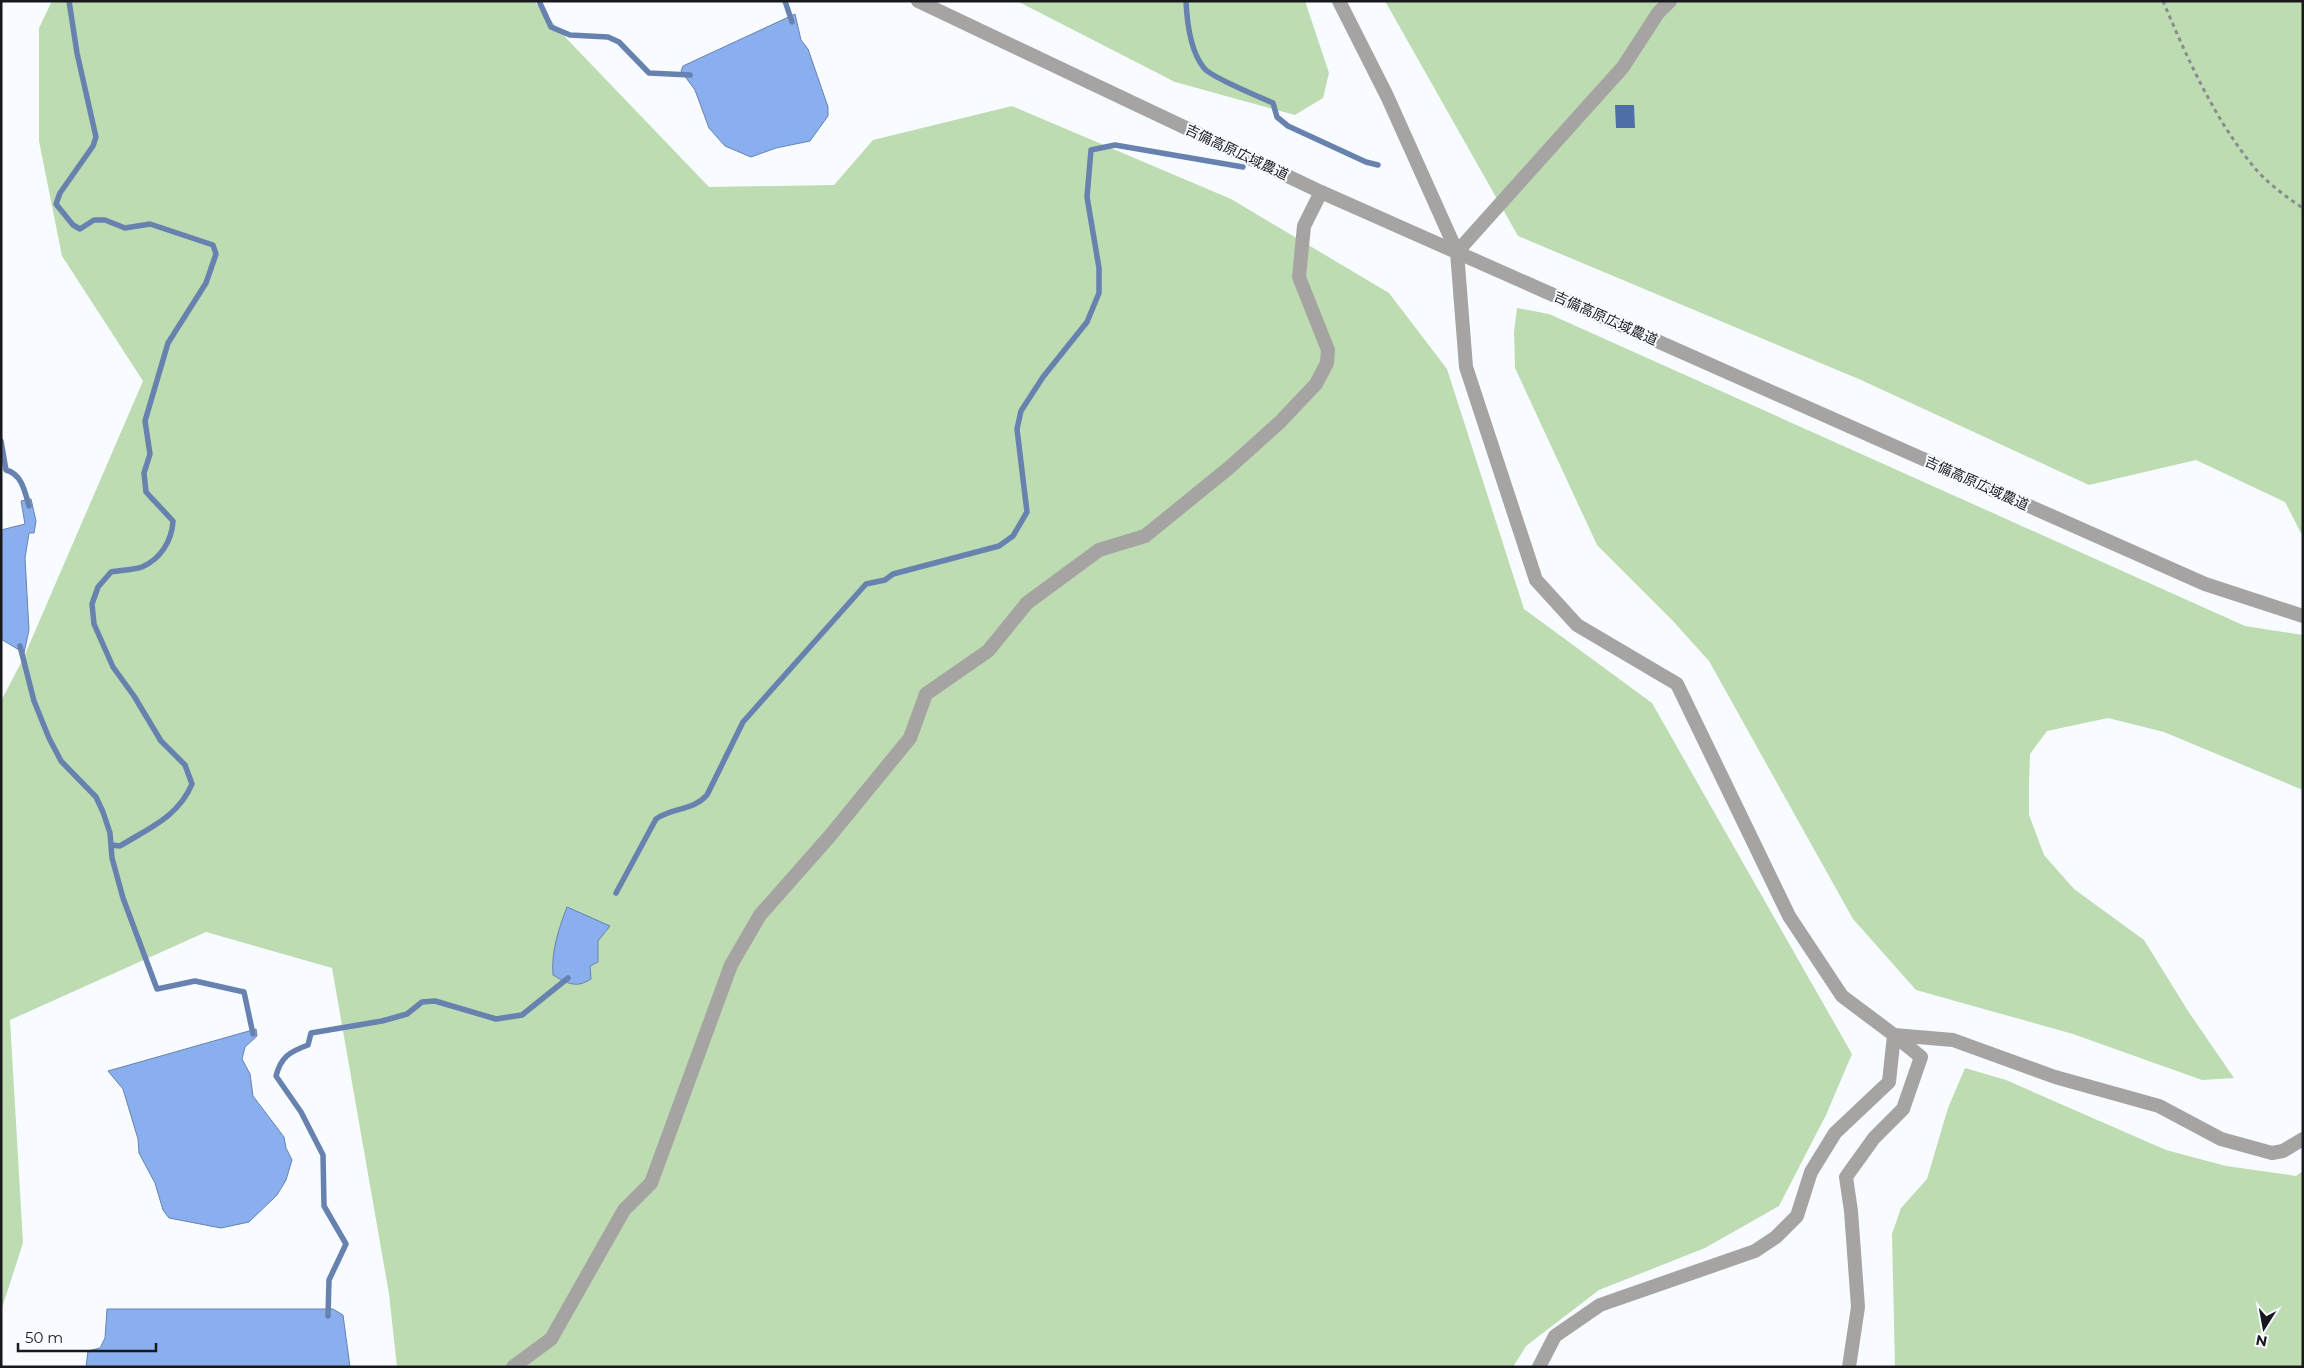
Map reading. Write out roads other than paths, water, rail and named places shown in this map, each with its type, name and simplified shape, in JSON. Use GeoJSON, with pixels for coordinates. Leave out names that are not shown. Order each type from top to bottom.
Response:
{"type":"FeatureCollection","features":[{"type":"Feature","properties":{"kind":"street","name":"吉備高原広域農道"},"geometry":{"type":"LineString","coordinates":[[918,1],[1321,192],[2205,584],[2303,616]]}},
{"type":"Feature","properties":{"kind":"street"},"geometry":{"type":"LineString","coordinates":[[1339,1],[1387,96],[1457,252],[1466,368],[1536,580],[1578,625],[1678,684],[1789,916],[1842,996],[1921,1056],[1903,1109],[1874,1138],[1846,1176],[1851,1210],[1858,1307],[1849,1367]]}},
{"type":"Feature","properties":{"kind":"street"},"geometry":{"type":"LineString","coordinates":[[1457,252],[1623,67],[1658,13],[1670,1]]}},
{"type":"Feature","properties":{"kind":"street"},"geometry":{"type":"LineString","coordinates":[[513,1367],[551,1338],[624,1210],[651,1183],[732,965],[760,915],[829,837],[910,738],[926,694],[988,651],[1027,603],[1099,550],[1145,536],[1230,467],[1280,422],[1316,384],[1326,363],[1328,350],[1321,328],[1299,277],[1304,226],[1321,192]]}},
{"type":"Feature","properties":{"kind":"street"},"geometry":{"type":"LineString","coordinates":[[1894,1036],[1953,1040],[2054,1077],[2159,1106],[2221,1139],[2272,1153],[2283,1151],[2303,1139]]}},
{"type":"Feature","properties":{"kind":"street"},"geometry":{"type":"LineString","coordinates":[[1539,1367],[1555,1336],[1600,1305],[1755,1251],[1776,1237],[1797,1216],[1811,1172],[1836,1133],[1889,1082],[1894,1036]]}},
{"type":"Feature","properties":{"kind":"water"},"geometry":{"type":"Polygon","coordinates":[[[795,14],[801,40],[808,49],[828,107],[828,116],[810,141],[776,148],[751,157],[725,146],[709,128],[695,90],[681,71],[683,66],[795,14]]]}},
{"type":"Feature","properties":{"kind":"water"},"geometry":{"type":"Polygon","coordinates":[[[31,499],[36,521],[34,533],[29,533],[25,558],[29,630],[24,653],[1,639],[1,530],[25,524],[21,501],[31,499]]]}},
{"type":"Feature","properties":{"kind":"water"},"geometry":{"type":"Polygon","coordinates":[[[567,907],[610,926],[598,941],[598,962],[590,966],[591,979],[581,984],[572,984],[553,975],[554,948],[567,907]]]}},
{"type":"Feature","properties":{"kind":"water"},"geometry":{"type":"Polygon","coordinates":[[[256,1029],[257,1036],[245,1047],[242,1059],[250,1074],[253,1096],[284,1137],[286,1148],[292,1160],[286,1180],[277,1195],[249,1222],[221,1228],[169,1218],[163,1210],[155,1183],[139,1153],[138,1139],[123,1089],[108,1071],[256,1029]]]}},
{"type":"Feature","properties":{"kind":"water"},"geometry":{"type":"Polygon","coordinates":[[[107,1309],[333,1309],[343,1315],[350,1367],[86,1367],[88,1351],[100,1348],[105,1338],[107,1309]]]}},
{"type":"Feature","properties":{"kind":"waterway"},"geometry":{"type":"LineString","coordinates":[[69,1],[77,53],[96,137],[93,146],[60,193],[56,204],[73,225],[80,229],[94,220],[105,220],[125,228],[150,224],[213,245],[216,254],[206,283],[168,343],[145,421],[150,454],[144,473],[146,492],[173,521],[168,542],[160,554],[149,564],[139,568],[111,572],[98,587],[92,604],[94,624],[113,667],[134,696],[161,741],[185,765],[192,784],[179,805],[162,821],[120,846],[112,845]]}},
{"type":"Feature","properties":{"kind":"waterway"},"geometry":{"type":"LineString","coordinates":[[539,1],[551,27],[570,35],[608,37],[619,42],[649,73],[690,75]]}},
{"type":"Feature","properties":{"kind":"waterway"},"geometry":{"type":"LineString","coordinates":[[785,1],[792,22]]}},
{"type":"Feature","properties":{"kind":"waterway"},"geometry":{"type":"LineString","coordinates":[[1186,1],[1188,27],[1192,45],[1199,61],[1208,72],[1273,103],[1277,117],[1288,126],[1366,162],[1378,165]]}},
{"type":"Feature","properties":{"kind":"waterway"},"geometry":{"type":"LineString","coordinates":[[616,893],[656,819],[669,812],[696,804],[707,795],[743,722],[866,584],[885,580],[893,574],[999,546],[1013,536],[1027,512],[1017,429],[1021,411],[1043,377],[1087,322],[1099,293],[1099,268],[1087,197],[1091,150],[1115,145],[1243,167]]}},
{"type":"Feature","properties":{"kind":"waterway"},"geometry":{"type":"LineString","coordinates":[[1,441],[6,470],[16,475],[19,479],[29,506]]}},
{"type":"Feature","properties":{"kind":"waterway"},"geometry":{"type":"LineString","coordinates":[[20,646],[34,701],[49,738],[61,761],[96,797],[103,812],[110,833],[112,858],[123,898],[157,989],[195,981],[244,992],[253,1034]]}},
{"type":"Feature","properties":{"kind":"waterway"},"geometry":{"type":"LineString","coordinates":[[328,1316],[329,1280],[346,1244],[324,1206],[323,1155],[301,1112],[276,1076],[280,1064],[291,1053],[308,1045],[311,1033],[382,1021],[407,1014],[422,1002],[435,1001],[496,1019],[522,1015],[568,978]]}}]}
